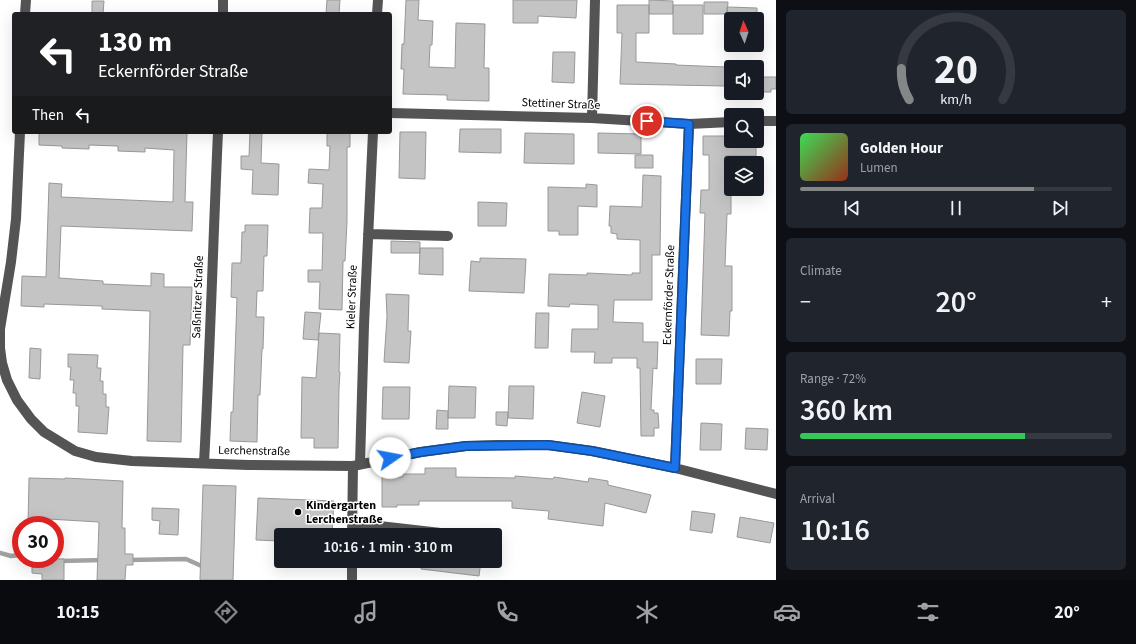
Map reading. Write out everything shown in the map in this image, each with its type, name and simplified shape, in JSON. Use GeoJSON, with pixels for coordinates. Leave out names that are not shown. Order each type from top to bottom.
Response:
{"type":"FeatureCollection","features":[{"type":"Feature","properties":{"kind":"street"},"geometry":{"type":"LineString","coordinates":[[25,12],[26,0]]}},
{"type":"Feature","properties":{"kind":"street"},"geometry":{"type":"LineString","coordinates":[[223,0],[223,12]]}},
{"type":"Feature","properties":{"kind":"street"},"geometry":{"type":"LineString","coordinates":[[377,12],[378,0]]}},
{"type":"Feature","properties":{"kind":"street"},"geometry":{"type":"LineString","coordinates":[[592,118],[595,0]]}},
{"type":"Feature","properties":{"kind":"street","name":"Stettiner Straße"},"geometry":{"type":"LineString","coordinates":[[392,113],[592,118],[689,124],[724,122]]}},
{"type":"Feature","properties":{"kind":"street"},"geometry":{"type":"LineString","coordinates":[[764,121],[776,121]]}},
{"type":"Feature","properties":{"kind":"street","name":"Eckernförder Straße"},"geometry":{"type":"LineString","coordinates":[[675,468],[689,124]]}},
{"type":"Feature","properties":{"kind":"street","name":"Lerchenstraße"},"geometry":{"type":"LineString","coordinates":[[20,134],[16,219],[11,262],[0,329],[2,363],[7,380],[17,400],[31,419],[44,432],[75,451],[96,457],[132,461],[357,465],[421,452],[466,446],[548,445],[592,451],[675,468],[776,494]]}},
{"type":"Feature","properties":{"kind":"street","name":"Saßnitzer Straße"},"geometry":{"type":"LineString","coordinates":[[204,463],[210,350],[218,134]]}},
{"type":"Feature","properties":{"kind":"street","name":"Kieler Straße"},"geometry":{"type":"LineString","coordinates":[[353,528],[357,465],[372,134]]}},
{"type":"Feature","properties":{"kind":"street"},"geometry":{"type":"LineString","coordinates":[[368,234],[448,236]]}},
{"type":"Feature","properties":{"kind":"street"},"geometry":{"type":"LineString","coordinates":[[353,523],[397,528]]}},
{"type":"Feature","properties":{"kind":"street"},"geometry":{"type":"LineString","coordinates":[[352,568],[352,580]]}},
{"type":"Feature","properties":{"kind":"building"},"geometry":{"type":"Polygon","coordinates":[[[327,0],[340,0],[339,12],[326,12],[327,0]]]}},
{"type":"Feature","properties":{"kind":"building"},"geometry":{"type":"Polygon","coordinates":[[[406,0],[419,0],[418,20],[433,21],[429,67],[455,68],[456,23],[485,24],[484,68],[489,68],[489,101],[447,100],[447,95],[403,94],[404,69],[401,69],[406,0]]]}},
{"type":"Feature","properties":{"kind":"building"},"geometry":{"type":"Polygon","coordinates":[[[513,0],[577,0],[576,18],[538,16],[538,23],[513,23],[513,0]]]}},
{"type":"Feature","properties":{"kind":"building"},"geometry":{"type":"Polygon","coordinates":[[[649,0],[673,1],[673,14],[649,14],[649,0]]]}},
{"type":"Feature","properties":{"kind":"building"},"geometry":{"type":"Polygon","coordinates":[[[92,1],[104,1],[103,12],[92,12],[92,1]]]}},
{"type":"Feature","properties":{"kind":"building"},"geometry":{"type":"Polygon","coordinates":[[[704,2],[728,2],[727,12],[724,12],[724,14],[704,14],[704,2]]]}},
{"type":"Feature","properties":{"kind":"building"},"geometry":{"type":"Polygon","coordinates":[[[617,5],[649,5],[649,33],[636,33],[636,62],[724,67],[724,86],[620,84],[622,33],[617,33],[617,5]]]}},
{"type":"Feature","properties":{"kind":"building"},"geometry":{"type":"Polygon","coordinates":[[[673,5],[703,5],[703,34],[673,34],[673,5]]]}},
{"type":"Feature","properties":{"kind":"building"},"geometry":{"type":"Polygon","coordinates":[[[727,7],[757,8],[757,12],[727,12],[727,7]]]}},
{"type":"Feature","properties":{"kind":"building"},"geometry":{"type":"Polygon","coordinates":[[[553,52],[575,52],[574,83],[552,82],[553,52]]]}},
{"type":"Feature","properties":{"kind":"building"},"geometry":{"type":"Polygon","coordinates":[[[764,77],[776,77],[776,89],[771,89],[771,92],[764,92],[764,77]]]}},
{"type":"Feature","properties":{"kind":"building"},"geometry":{"type":"Polygon","coordinates":[[[460,129],[501,129],[501,153],[459,152],[460,129]]]}},
{"type":"Feature","properties":{"kind":"building"},"geometry":{"type":"Polygon","coordinates":[[[400,132],[426,132],[425,179],[399,178],[400,132]]]}},
{"type":"Feature","properties":{"kind":"building"},"geometry":{"type":"Polygon","coordinates":[[[525,133],[574,134],[574,164],[524,163],[525,133]]]}},
{"type":"Feature","properties":{"kind":"building"},"geometry":{"type":"Polygon","coordinates":[[[598,133],[641,134],[641,154],[598,153],[598,133]]]}},
{"type":"Feature","properties":{"kind":"building"},"geometry":{"type":"Polygon","coordinates":[[[39,134],[187,134],[185,202],[193,202],[192,231],[61,226],[59,278],[103,281],[103,284],[151,286],[151,273],[164,274],[164,287],[192,287],[190,345],[183,345],[181,442],[147,441],[150,311],[102,309],[102,306],[44,304],[44,307],[21,306],[22,276],[46,277],[49,183],[62,184],[61,197],[173,202],[174,150],[145,148],[145,152],[118,151],[118,146],[89,145],[89,149],[39,145],[39,134]]]}},
{"type":"Feature","properties":{"kind":"building"},"geometry":{"type":"Polygon","coordinates":[[[250,134],[262,134],[261,163],[279,164],[278,195],[252,194],[253,170],[241,169],[241,156],[249,156],[250,134]]]}},
{"type":"Feature","properties":{"kind":"building"},"geometry":{"type":"Polygon","coordinates":[[[327,134],[350,134],[350,147],[347,147],[347,222],[345,261],[343,261],[342,310],[319,309],[320,282],[308,282],[308,270],[322,270],[323,233],[309,233],[310,208],[322,208],[323,184],[308,183],[309,169],[329,170],[330,146],[327,146],[327,134]]]}},
{"type":"Feature","properties":{"kind":"building"},"geometry":{"type":"Polygon","coordinates":[[[703,136],[724,136],[724,148],[756,148],[756,156],[724,156],[724,196],[731,196],[731,214],[727,214],[725,266],[732,266],[732,311],[730,311],[729,336],[701,335],[705,213],[700,213],[701,190],[709,190],[709,155],[703,155],[703,136]]]}},
{"type":"Feature","properties":{"kind":"building"},"geometry":{"type":"Polygon","coordinates":[[[635,155],[653,155],[653,168],[635,168],[635,155]]]}},
{"type":"Feature","properties":{"kind":"building"},"geometry":{"type":"Polygon","coordinates":[[[643,175],[661,176],[660,255],[652,255],[652,300],[614,300],[613,322],[643,323],[643,342],[658,342],[657,369],[653,368],[651,410],[654,410],[654,413],[658,413],[659,428],[654,428],[654,436],[641,436],[640,368],[637,368],[637,358],[612,358],[612,363],[594,363],[595,352],[571,352],[572,329],[598,329],[598,305],[570,304],[569,307],[548,306],[549,274],[587,275],[587,273],[632,275],[632,273],[640,273],[640,240],[617,239],[617,234],[611,233],[611,226],[609,226],[610,206],[642,207],[643,175]]]}},
{"type":"Feature","properties":{"kind":"building"},"geometry":{"type":"Polygon","coordinates":[[[586,184],[597,185],[597,207],[578,206],[578,235],[559,235],[559,231],[548,231],[548,187],[586,188],[586,184]]]}},
{"type":"Feature","properties":{"kind":"building"},"geometry":{"type":"Polygon","coordinates":[[[478,202],[507,203],[506,226],[478,226],[478,202]]]}},
{"type":"Feature","properties":{"kind":"building"},"geometry":{"type":"Polygon","coordinates":[[[245,225],[268,225],[267,256],[264,256],[263,291],[257,291],[256,317],[264,317],[260,395],[258,395],[257,442],[230,441],[231,412],[233,412],[237,298],[231,297],[232,263],[241,263],[242,232],[245,232],[245,225]]]}},
{"type":"Feature","properties":{"kind":"building"},"geometry":{"type":"Polygon","coordinates":[[[391,241],[420,242],[420,253],[391,253],[391,241]]]}},
{"type":"Feature","properties":{"kind":"building"},"geometry":{"type":"Polygon","coordinates":[[[420,248],[443,248],[443,275],[419,274],[420,248]]]}},
{"type":"Feature","properties":{"kind":"building"},"geometry":{"type":"Polygon","coordinates":[[[480,258],[526,259],[524,293],[469,291],[471,261],[480,262],[480,258]]]}},
{"type":"Feature","properties":{"kind":"building"},"geometry":{"type":"Polygon","coordinates":[[[386,294],[409,295],[408,331],[411,331],[409,363],[384,362],[387,317],[386,294]]]}},
{"type":"Feature","properties":{"kind":"building"},"geometry":{"type":"Polygon","coordinates":[[[305,312],[321,313],[318,340],[303,339],[305,312]]]}},
{"type":"Feature","properties":{"kind":"building"},"geometry":{"type":"Polygon","coordinates":[[[536,313],[549,313],[548,348],[535,348],[536,313]]]}},
{"type":"Feature","properties":{"kind":"building"},"geometry":{"type":"Polygon","coordinates":[[[319,333],[340,334],[338,448],[314,448],[314,438],[301,438],[302,377],[316,378],[319,333]]]}},
{"type":"Feature","properties":{"kind":"building"},"geometry":{"type":"Polygon","coordinates":[[[30,348],[41,349],[40,379],[29,378],[30,348]]]}},
{"type":"Feature","properties":{"kind":"building"},"geometry":{"type":"Polygon","coordinates":[[[68,354],[98,355],[97,368],[101,368],[100,381],[103,381],[103,394],[106,394],[106,407],[109,407],[107,434],[78,432],[79,406],[76,406],[76,393],[73,393],[74,380],[70,380],[71,367],[68,367],[68,354]]]}},
{"type":"Feature","properties":{"kind":"building"},"geometry":{"type":"Polygon","coordinates":[[[696,359],[722,359],[721,384],[696,384],[696,359]]]}},
{"type":"Feature","properties":{"kind":"building"},"geometry":{"type":"Polygon","coordinates":[[[449,386],[476,387],[475,418],[448,418],[449,386]]]}},
{"type":"Feature","properties":{"kind":"building"},"geometry":{"type":"Polygon","coordinates":[[[509,386],[534,386],[533,419],[508,418],[509,386]]]}},
{"type":"Feature","properties":{"kind":"building"},"geometry":{"type":"Polygon","coordinates":[[[383,387],[410,387],[409,419],[382,419],[383,387]]]}},
{"type":"Feature","properties":{"kind":"building"},"geometry":{"type":"Polygon","coordinates":[[[582,392],[605,396],[600,427],[577,423],[582,392]]]}},
{"type":"Feature","properties":{"kind":"building"},"geometry":{"type":"Polygon","coordinates":[[[437,410],[448,411],[448,429],[436,429],[437,410]]]}},
{"type":"Feature","properties":{"kind":"building"},"geometry":{"type":"Polygon","coordinates":[[[496,412],[508,412],[507,426],[496,425],[496,412]]]}},
{"type":"Feature","properties":{"kind":"building"},"geometry":{"type":"Polygon","coordinates":[[[701,423],[722,424],[721,450],[700,450],[701,423]]]}},
{"type":"Feature","properties":{"kind":"building"},"geometry":{"type":"Polygon","coordinates":[[[746,428],[768,429],[767,450],[745,449],[746,428]]]}},
{"type":"Feature","properties":{"kind":"building"},"geometry":{"type":"Polygon","coordinates":[[[425,468],[456,468],[456,477],[515,478],[515,476],[553,479],[554,477],[588,482],[589,478],[608,481],[608,485],[651,495],[646,513],[605,503],[603,526],[548,519],[549,511],[512,508],[512,501],[419,501],[419,505],[382,507],[382,477],[403,477],[403,474],[425,474],[425,468]]]}},
{"type":"Feature","properties":{"kind":"building"},"geometry":{"type":"Polygon","coordinates":[[[29,478],[123,481],[122,528],[125,528],[125,554],[133,554],[133,565],[126,565],[125,580],[97,580],[99,522],[64,520],[64,516],[28,516],[29,478]]]}},
{"type":"Feature","properties":{"kind":"building"},"geometry":{"type":"Polygon","coordinates":[[[203,485],[236,486],[233,580],[200,580],[203,485]]]}},
{"type":"Feature","properties":{"kind":"building"},"geometry":{"type":"Polygon","coordinates":[[[258,498],[334,501],[332,528],[274,528],[274,541],[256,540],[258,498]]]}},
{"type":"Feature","properties":{"kind":"building"},"geometry":{"type":"Polygon","coordinates":[[[152,508],[179,509],[178,535],[159,534],[160,521],[152,520],[152,508]]]}},
{"type":"Feature","properties":{"kind":"building"},"geometry":{"type":"Polygon","coordinates":[[[692,511],[715,514],[712,533],[690,530],[692,511]]]}},
{"type":"Feature","properties":{"kind":"building"},"geometry":{"type":"Polygon","coordinates":[[[740,517],[774,523],[770,543],[737,537],[740,517]]]}},
{"type":"Feature","properties":{"kind":"building"},"geometry":{"type":"Polygon","coordinates":[[[32,568],[64,568],[64,580],[42,580],[42,574],[32,573],[32,568]]]}},
{"type":"Feature","properties":{"kind":"building"},"geometry":{"type":"Polygon","coordinates":[[[421,568],[480,568],[479,576],[421,568]]]}},
{"type":"Feature","properties":{"kind":"waterway"},"geometry":{"type":"LineString","coordinates":[[0,553],[12,556]]}},
{"type":"Feature","properties":{"kind":"waterway"},"geometry":{"type":"LineString","coordinates":[[127,560],[186,559],[206,568]]}},
{"type":"Feature","properties":{"kind":"waterway"},"geometry":{"type":"LineString","coordinates":[[64,561],[104,560]]}},
{"type":"Feature","properties":{"kind":"place","name":"Kindergarten Lerchenstraße"},"geometry":{"type":"Point","coordinates":[298,512]}},
{"type":"Feature","properties":{"kind":"route"},"geometry":{"type":"LineString","coordinates":[[390,458],[466,446],[548,445],[592,451],[675,468],[689,124],[647,121]]}}]}
